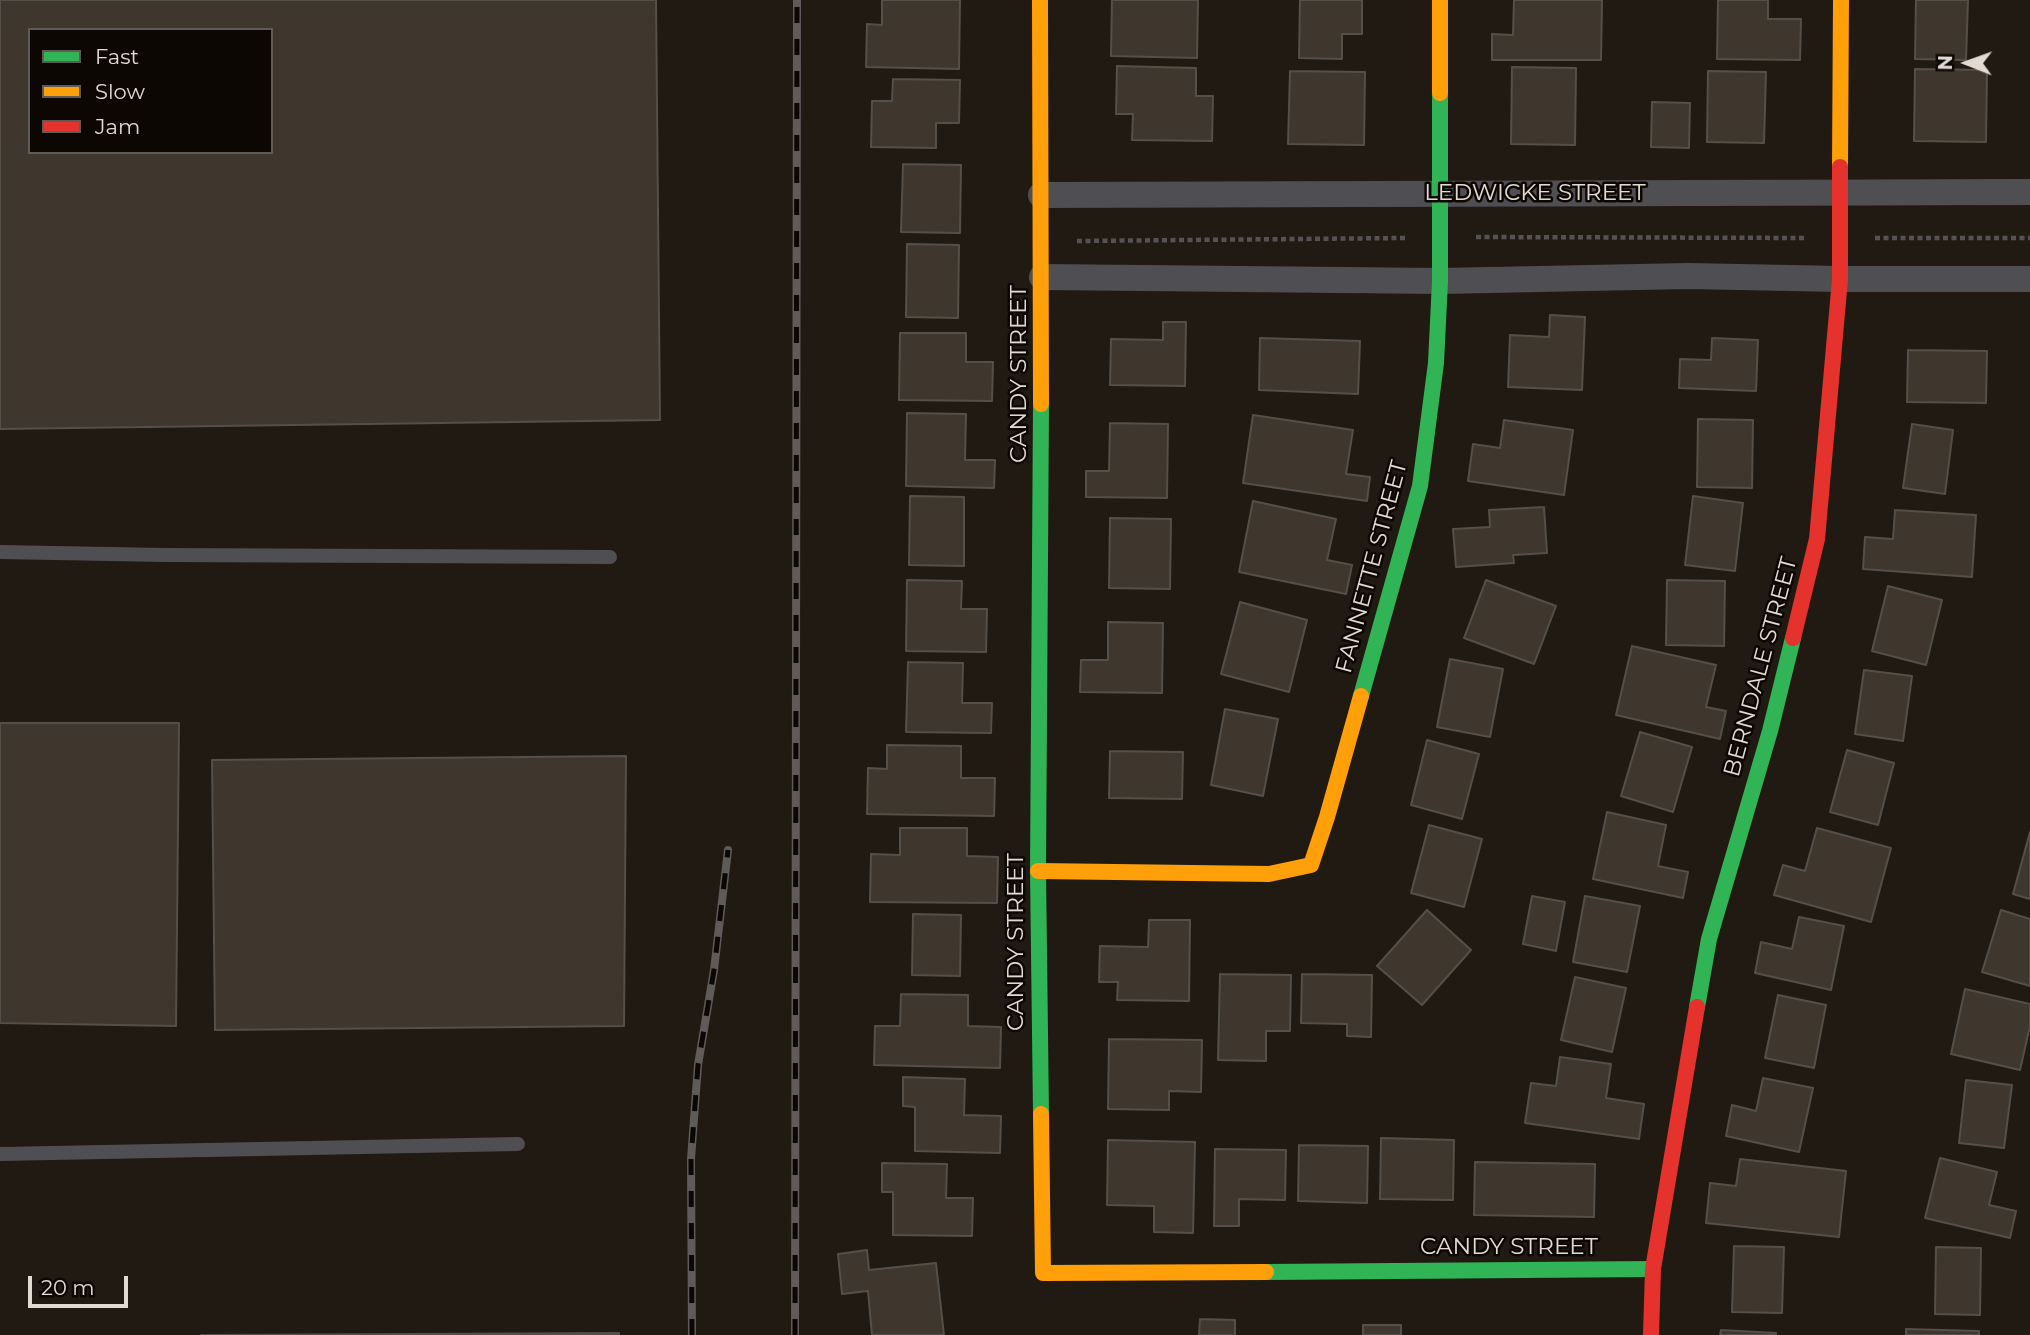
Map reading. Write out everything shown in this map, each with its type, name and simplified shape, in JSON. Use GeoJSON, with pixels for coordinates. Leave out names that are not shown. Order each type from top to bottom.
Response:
{"type":"FeatureCollection","features":[{"type":"Feature","properties":{"kind":"street","name":"CANDY STREET"},"geometry":{"type":"LineString","coordinates":[[1040,0],[1042,277],[1038,871],[1043,1273],[1653,1269]]}},
{"type":"Feature","properties":{"kind":"street","name":"FANNETTE STREET"},"geometry":{"type":"LineString","coordinates":[[1038,871],[1269,874],[1311,865],[1327,817],[1420,486],[1436,363],[1440,281],[1440,0]]}},
{"type":"Feature","properties":{"kind":"street","name":"BERNDALE STREET"},"geometry":{"type":"LineString","coordinates":[[1651,1335],[1653,1269],[1709,939],[1769,731],[1817,539],[1840,279],[1841,0]]}},
{"type":"Feature","properties":{"kind":"street","name":"LEDWICKE STREET"},"geometry":{"type":"LineString","coordinates":[[1041,195],[2030,192]]}},
{"type":"Feature","properties":{"kind":"street"},"geometry":{"type":"LineString","coordinates":[[1042,277],[1440,281],[1688,276],[2030,279]]}},
{"type":"Feature","properties":{"kind":"lane"},"geometry":{"type":"LineString","coordinates":[[0,552],[610,557]]}},
{"type":"Feature","properties":{"kind":"lane"},"geometry":{"type":"LineString","coordinates":[[0,1154],[518,1144]]}},
{"type":"Feature","properties":{"kind":"path"},"geometry":{"type":"LineString","coordinates":[[1041,241],[1440,237],[2030,238]]}},
{"type":"Feature","properties":{"kind":"building"},"geometry":{"type":"Polygon","coordinates":[[[0,0],[656,0],[660,420],[0,429],[0,0]]]}},
{"type":"Feature","properties":{"kind":"building"},"geometry":{"type":"Polygon","coordinates":[[[882,0],[960,0],[959,69],[866,67],[867,24],[882,25],[882,0]]]}},
{"type":"Feature","properties":{"kind":"building"},"geometry":{"type":"Polygon","coordinates":[[[1112,0],[1198,0],[1197,58],[1111,56],[1112,0]]]}},
{"type":"Feature","properties":{"kind":"building"},"geometry":{"type":"Polygon","coordinates":[[[1300,0],[1362,0],[1362,34],[1342,34],[1342,59],[1299,58],[1300,0]]]}},
{"type":"Feature","properties":{"kind":"building"},"geometry":{"type":"Polygon","coordinates":[[[1514,0],[1602,0],[1601,60],[1492,60],[1492,34],[1513,35],[1514,0]]]}},
{"type":"Feature","properties":{"kind":"building"},"geometry":{"type":"Polygon","coordinates":[[[1718,0],[1768,0],[1768,19],[1801,19],[1800,60],[1717,59],[1718,0]]]}},
{"type":"Feature","properties":{"kind":"building"},"geometry":{"type":"Polygon","coordinates":[[[1916,0],[1968,0],[1966,60],[1915,59],[1916,0]]]}},
{"type":"Feature","properties":{"kind":"building"},"geometry":{"type":"Polygon","coordinates":[[[1117,66],[1196,68],[1196,96],[1213,96],[1212,141],[1132,140],[1133,114],[1116,114],[1117,66]]]}},
{"type":"Feature","properties":{"kind":"building"},"geometry":{"type":"Polygon","coordinates":[[[1512,67],[1576,68],[1575,145],[1511,144],[1512,67]]]}},
{"type":"Feature","properties":{"kind":"building"},"geometry":{"type":"Polygon","coordinates":[[[1915,69],[1987,70],[1986,142],[1914,141],[1915,69]]]}},
{"type":"Feature","properties":{"kind":"building"},"geometry":{"type":"Polygon","coordinates":[[[1290,71],[1365,72],[1364,145],[1288,144],[1290,71]]]}},
{"type":"Feature","properties":{"kind":"building"},"geometry":{"type":"Polygon","coordinates":[[[1708,71],[1766,72],[1764,143],[1707,142],[1708,71]]]}},
{"type":"Feature","properties":{"kind":"building"},"geometry":{"type":"Polygon","coordinates":[[[893,79],[960,80],[959,123],[936,123],[936,148],[871,147],[872,101],[892,101],[893,79]]]}},
{"type":"Feature","properties":{"kind":"building"},"geometry":{"type":"Polygon","coordinates":[[[1652,102],[1690,103],[1689,148],[1651,147],[1652,102]]]}},
{"type":"Feature","properties":{"kind":"building"},"geometry":{"type":"Polygon","coordinates":[[[903,164],[961,165],[960,233],[901,232],[903,164]]]}},
{"type":"Feature","properties":{"kind":"building"},"geometry":{"type":"Polygon","coordinates":[[[907,244],[959,245],[958,318],[906,317],[907,244]]]}},
{"type":"Feature","properties":{"kind":"building"},"geometry":{"type":"Polygon","coordinates":[[[1550,315],[1585,317],[1582,390],[1508,387],[1510,335],[1549,337],[1550,315]]]}},
{"type":"Feature","properties":{"kind":"building"},"geometry":{"type":"Polygon","coordinates":[[[1163,322],[1186,322],[1185,386],[1110,385],[1111,339],[1163,340],[1163,322]]]}},
{"type":"Feature","properties":{"kind":"building"},"geometry":{"type":"Polygon","coordinates":[[[900,333],[966,333],[966,362],[993,362],[992,401],[899,400],[900,333]]]}},
{"type":"Feature","properties":{"kind":"building"},"geometry":{"type":"Polygon","coordinates":[[[1260,338],[1360,341],[1358,394],[1259,390],[1260,338]]]}},
{"type":"Feature","properties":{"kind":"building"},"geometry":{"type":"Polygon","coordinates":[[[1712,338],[1758,340],[1756,391],[1679,388],[1680,359],[1711,360],[1712,338]]]}},
{"type":"Feature","properties":{"kind":"building"},"geometry":{"type":"Polygon","coordinates":[[[1908,350],[1987,351],[1986,403],[1907,402],[1908,350]]]}},
{"type":"Feature","properties":{"kind":"building"},"geometry":{"type":"Polygon","coordinates":[[[907,413],[966,414],[965,460],[995,460],[994,488],[906,486],[907,413]]]}},
{"type":"Feature","properties":{"kind":"building"},"geometry":{"type":"Polygon","coordinates":[[[1253,415],[1353,430],[1346,474],[1370,477],[1367,501],[1243,483],[1253,415]]]}},
{"type":"Feature","properties":{"kind":"building"},"geometry":{"type":"Polygon","coordinates":[[[1698,419],[1753,420],[1752,488],[1697,487],[1698,419]]]}},
{"type":"Feature","properties":{"kind":"building"},"geometry":{"type":"Polygon","coordinates":[[[1504,420],[1573,430],[1564,495],[1468,481],[1473,444],[1500,448],[1504,420]]]}},
{"type":"Feature","properties":{"kind":"building"},"geometry":{"type":"Polygon","coordinates":[[[1110,423],[1168,424],[1167,498],[1086,497],[1086,471],[1109,471],[1110,423]]]}},
{"type":"Feature","properties":{"kind":"building"},"geometry":{"type":"Polygon","coordinates":[[[1912,424],[1953,430],[1945,494],[1903,488],[1912,424]]]}},
{"type":"Feature","properties":{"kind":"building"},"geometry":{"type":"Polygon","coordinates":[[[910,496],[964,497],[964,566],[909,565],[910,496]]]}},
{"type":"Feature","properties":{"kind":"building"},"geometry":{"type":"Polygon","coordinates":[[[1693,496],[1743,503],[1735,571],[1685,565],[1693,496]]]}},
{"type":"Feature","properties":{"kind":"building"},"geometry":{"type":"Polygon","coordinates":[[[1253,501],[1336,519],[1327,560],[1352,565],[1346,594],[1239,572],[1253,501]]]}},
{"type":"Feature","properties":{"kind":"building"},"geometry":{"type":"Polygon","coordinates":[[[1544,507],[1547,553],[1513,555],[1514,563],[1456,567],[1453,529],[1490,527],[1489,510],[1544,507]]]}},
{"type":"Feature","properties":{"kind":"building"},"geometry":{"type":"Polygon","coordinates":[[[1895,510],[1976,515],[1972,577],[1863,569],[1865,537],[1893,539],[1895,510]]]}},
{"type":"Feature","properties":{"kind":"building"},"geometry":{"type":"Polygon","coordinates":[[[1110,518],[1171,519],[1170,589],[1109,588],[1110,518]]]}},
{"type":"Feature","properties":{"kind":"building"},"geometry":{"type":"Polygon","coordinates":[[[907,580],[962,581],[961,609],[987,609],[986,652],[906,651],[907,580]]]}},
{"type":"Feature","properties":{"kind":"building"},"geometry":{"type":"Polygon","coordinates":[[[1486,580],[1556,606],[1534,664],[1464,638],[1486,580]]]}},
{"type":"Feature","properties":{"kind":"building"},"geometry":{"type":"Polygon","coordinates":[[[1667,580],[1725,581],[1724,646],[1666,645],[1667,580]]]}},
{"type":"Feature","properties":{"kind":"building"},"geometry":{"type":"Polygon","coordinates":[[[1888,586],[1942,600],[1926,665],[1872,651],[1888,586]]]}},
{"type":"Feature","properties":{"kind":"building"},"geometry":{"type":"Polygon","coordinates":[[[1240,602],[1307,620],[1289,692],[1221,674],[1240,602]]]}},
{"type":"Feature","properties":{"kind":"building"},"geometry":{"type":"Polygon","coordinates":[[[1108,622],[1163,623],[1162,693],[1080,692],[1081,660],[1108,660],[1108,622]]]}},
{"type":"Feature","properties":{"kind":"building"},"geometry":{"type":"Polygon","coordinates":[[[1632,646],[1716,665],[1706,707],[1726,711],[1720,739],[1616,715],[1632,646]]]}},
{"type":"Feature","properties":{"kind":"building"},"geometry":{"type":"Polygon","coordinates":[[[1450,659],[1503,669],[1490,737],[1437,727],[1450,659]]]}},
{"type":"Feature","properties":{"kind":"building"},"geometry":{"type":"Polygon","coordinates":[[[908,662],[963,663],[962,703],[992,703],[991,733],[906,732],[908,662]]]}},
{"type":"Feature","properties":{"kind":"building"},"geometry":{"type":"Polygon","coordinates":[[[1864,670],[1912,676],[1903,741],[1855,734],[1864,670]]]}},
{"type":"Feature","properties":{"kind":"building"},"geometry":{"type":"Polygon","coordinates":[[[1225,709],[1278,719],[1263,796],[1211,785],[1225,709]]]}},
{"type":"Feature","properties":{"kind":"building"},"geometry":{"type":"Polygon","coordinates":[[[0,723],[179,723],[176,1026],[0,1023],[0,723]]]}},
{"type":"Feature","properties":{"kind":"building"},"geometry":{"type":"Polygon","coordinates":[[[1640,732],[1692,747],[1673,812],[1621,796],[1640,732]]]}},
{"type":"Feature","properties":{"kind":"building"},"geometry":{"type":"Polygon","coordinates":[[[1427,740],[1479,754],[1462,819],[1411,805],[1427,740]]]}},
{"type":"Feature","properties":{"kind":"building"},"geometry":{"type":"Polygon","coordinates":[[[887,745],[961,746],[961,778],[995,778],[994,816],[867,814],[868,768],[887,769],[887,745]]]}},
{"type":"Feature","properties":{"kind":"building"},"geometry":{"type":"Polygon","coordinates":[[[1847,750],[1894,763],[1878,825],[1830,812],[1847,750]]]}},
{"type":"Feature","properties":{"kind":"building"},"geometry":{"type":"Polygon","coordinates":[[[1110,751],[1183,752],[1182,799],[1109,798],[1110,751]]]}},
{"type":"Feature","properties":{"kind":"building"},"geometry":{"type":"Polygon","coordinates":[[[626,756],[624,1026],[215,1030],[212,760],[626,756]]]}},
{"type":"Feature","properties":{"kind":"building"},"geometry":{"type":"Polygon","coordinates":[[[1607,812],[1666,825],[1658,866],[1688,872],[1683,898],[1593,879],[1607,812]]]}},
{"type":"Feature","properties":{"kind":"building"},"geometry":{"type":"Polygon","coordinates":[[[1429,825],[1482,839],[1464,907],[1411,893],[1429,825]]]}},
{"type":"Feature","properties":{"kind":"building"},"geometry":{"type":"Polygon","coordinates":[[[900,828],[967,828],[967,856],[998,857],[997,903],[870,902],[871,854],[900,855],[900,828]]]}},
{"type":"Feature","properties":{"kind":"building"},"geometry":{"type":"Polygon","coordinates":[[[1817,828],[1891,848],[1871,922],[1774,895],[1783,865],[1805,871],[1817,828]]]}},
{"type":"Feature","properties":{"kind":"building"},"geometry":{"type":"Polygon","coordinates":[[[2030,832],[2030,899],[2013,894],[2030,832]]]}},
{"type":"Feature","properties":{"kind":"building"},"geometry":{"type":"Polygon","coordinates":[[[1532,896],[1565,902],[1556,951],[1523,944],[1532,896]]]}},
{"type":"Feature","properties":{"kind":"building"},"geometry":{"type":"Polygon","coordinates":[[[1585,896],[1640,906],[1627,972],[1573,962],[1585,896]]]}},
{"type":"Feature","properties":{"kind":"building"},"geometry":{"type":"Polygon","coordinates":[[[1427,910],[1471,950],[1422,1005],[1377,966],[1427,910]]]}},
{"type":"Feature","properties":{"kind":"building"},"geometry":{"type":"Polygon","coordinates":[[[2001,910],[2030,919],[2030,986],[1982,972],[2001,910]]]}},
{"type":"Feature","properties":{"kind":"building"},"geometry":{"type":"Polygon","coordinates":[[[913,914],[961,915],[960,976],[912,975],[913,914]]]}},
{"type":"Feature","properties":{"kind":"building"},"geometry":{"type":"Polygon","coordinates":[[[1799,917],[1844,926],[1831,990],[1755,973],[1761,942],[1792,949],[1799,917]]]}},
{"type":"Feature","properties":{"kind":"building"},"geometry":{"type":"Polygon","coordinates":[[[1149,920],[1190,920],[1189,1001],[1117,1000],[1118,982],[1099,982],[1100,946],[1148,947],[1149,920]]]}},
{"type":"Feature","properties":{"kind":"building"},"geometry":{"type":"Polygon","coordinates":[[[1220,974],[1291,975],[1290,1031],[1266,1031],[1266,1061],[1218,1060],[1220,974]]]}},
{"type":"Feature","properties":{"kind":"building"},"geometry":{"type":"Polygon","coordinates":[[[1302,974],[1372,975],[1371,1037],[1347,1036],[1347,1024],[1301,1023],[1302,974]]]}},
{"type":"Feature","properties":{"kind":"building"},"geometry":{"type":"Polygon","coordinates":[[[1575,977],[1626,988],[1612,1052],[1561,1040],[1575,977]]]}},
{"type":"Feature","properties":{"kind":"building"},"geometry":{"type":"Polygon","coordinates":[[[1965,989],[2030,1004],[2030,1026],[2020,1070],[1951,1054],[1965,989]]]}},
{"type":"Feature","properties":{"kind":"building"},"geometry":{"type":"Polygon","coordinates":[[[901,994],[968,995],[968,1026],[1001,1027],[1000,1068],[874,1065],[875,1026],[900,1026],[901,994]]]}},
{"type":"Feature","properties":{"kind":"building"},"geometry":{"type":"Polygon","coordinates":[[[1778,995],[1826,1005],[1814,1068],[1765,1058],[1778,995]]]}},
{"type":"Feature","properties":{"kind":"building"},"geometry":{"type":"Polygon","coordinates":[[[1109,1039],[1202,1040],[1201,1092],[1169,1091],[1169,1110],[1108,1109],[1109,1039]]]}},
{"type":"Feature","properties":{"kind":"building"},"geometry":{"type":"Polygon","coordinates":[[[1560,1057],[1611,1064],[1606,1098],[1644,1104],[1639,1139],[1525,1123],[1531,1083],[1556,1086],[1560,1057]]]}},
{"type":"Feature","properties":{"kind":"building"},"geometry":{"type":"Polygon","coordinates":[[[903,1077],[965,1079],[964,1115],[1001,1116],[1000,1153],[915,1151],[915,1107],[903,1106],[903,1077]]]}},
{"type":"Feature","properties":{"kind":"building"},"geometry":{"type":"Polygon","coordinates":[[[1763,1078],[1813,1088],[1799,1152],[1726,1136],[1732,1105],[1756,1111],[1763,1078]]]}},
{"type":"Feature","properties":{"kind":"building"},"geometry":{"type":"Polygon","coordinates":[[[1966,1080],[2012,1085],[2004,1148],[1959,1143],[1966,1080]]]}},
{"type":"Feature","properties":{"kind":"building"},"geometry":{"type":"Polygon","coordinates":[[[1381,1138],[1454,1140],[1453,1200],[1380,1199],[1381,1138]]]}},
{"type":"Feature","properties":{"kind":"building"},"geometry":{"type":"Polygon","coordinates":[[[1108,1140],[1195,1142],[1193,1233],[1154,1232],[1154,1206],[1107,1205],[1108,1140]]]}},
{"type":"Feature","properties":{"kind":"building"},"geometry":{"type":"Polygon","coordinates":[[[1299,1145],[1368,1146],[1367,1203],[1298,1201],[1299,1145]]]}},
{"type":"Feature","properties":{"kind":"building"},"geometry":{"type":"Polygon","coordinates":[[[1215,1149],[1286,1150],[1285,1200],[1239,1199],[1239,1226],[1214,1226],[1215,1149]]]}},
{"type":"Feature","properties":{"kind":"building"},"geometry":{"type":"Polygon","coordinates":[[[1940,1158],[1997,1172],[1989,1205],[2016,1211],[2010,1238],[1925,1218],[1940,1158]]]}},
{"type":"Feature","properties":{"kind":"building"},"geometry":{"type":"Polygon","coordinates":[[[1740,1159],[1846,1171],[1839,1237],[1706,1223],[1710,1183],[1736,1186],[1740,1159]]]}},
{"type":"Feature","properties":{"kind":"building"},"geometry":{"type":"Polygon","coordinates":[[[1475,1162],[1595,1164],[1594,1217],[1474,1215],[1475,1162]]]}},
{"type":"Feature","properties":{"kind":"building"},"geometry":{"type":"Polygon","coordinates":[[[882,1163],[947,1164],[946,1198],[973,1198],[972,1236],[893,1235],[893,1192],[882,1192],[882,1163]]]}},
{"type":"Feature","properties":{"kind":"building"},"geometry":{"type":"Polygon","coordinates":[[[1734,1246],[1784,1247],[1782,1313],[1732,1312],[1734,1246]]]}},
{"type":"Feature","properties":{"kind":"building"},"geometry":{"type":"Polygon","coordinates":[[[1936,1247],[1981,1248],[1980,1315],[1935,1314],[1936,1247]]]}},
{"type":"Feature","properties":{"kind":"building"},"geometry":{"type":"Polygon","coordinates":[[[867,1250],[869,1270],[936,1263],[944,1335],[872,1335],[868,1291],[842,1294],[838,1254],[867,1250]]]}},
{"type":"Feature","properties":{"kind":"building"},"geometry":{"type":"Polygon","coordinates":[[[1200,1319],[1235,1320],[1235,1335],[1199,1335],[1200,1319]]]}},
{"type":"Feature","properties":{"kind":"building"},"geometry":{"type":"Polygon","coordinates":[[[1363,1325],[1401,1325],[1401,1335],[1363,1335],[1363,1325]]]}},
{"type":"Feature","properties":{"kind":"building"},"geometry":{"type":"Polygon","coordinates":[[[1906,1329],[1979,1331],[1979,1335],[1906,1335],[1906,1329]]]}},
{"type":"Feature","properties":{"kind":"building"},"geometry":{"type":"Polygon","coordinates":[[[1721,1330],[1776,1333],[1776,1335],[1720,1335],[1721,1330]]]}},
{"type":"Feature","properties":{"kind":"building"},"geometry":{"type":"Polygon","coordinates":[[[619,1333],[619,1335],[201,1335],[619,1333]]]}},
{"type":"Feature","properties":{"kind":"railway"},"geometry":{"type":"LineString","coordinates":[[795,1335],[797,0]]}},
{"type":"Feature","properties":{"kind":"railway"},"geometry":{"type":"LineString","coordinates":[[692,1335],[691,1159],[698,1065],[714,970],[728,850]]}},
{"type":"Feature","properties":{"kind":"traffic: fast"},"geometry":{"type":"LineString","coordinates":[[1361,696],[1420,486],[1436,363],[1440,281],[1440,93]]}},
{"type":"Feature","properties":{"kind":"traffic: fast"},"geometry":{"type":"LineString","coordinates":[[1041,404],[1038,871],[1041,1114]]}},
{"type":"Feature","properties":{"kind":"traffic: fast"},"geometry":{"type":"LineString","coordinates":[[1697,1007],[1709,939],[1770,731],[1793,638]]}},
{"type":"Feature","properties":{"kind":"traffic: fast"},"geometry":{"type":"LineString","coordinates":[[1266,1272],[1653,1269]]}},
{"type":"Feature","properties":{"kind":"traffic: slow"},"geometry":{"type":"LineString","coordinates":[[1040,0],[1041,404]]}},
{"type":"Feature","properties":{"kind":"traffic: slow"},"geometry":{"type":"LineString","coordinates":[[1440,0],[1440,93]]}},
{"type":"Feature","properties":{"kind":"traffic: slow"},"geometry":{"type":"LineString","coordinates":[[1840,167],[1841,0]]}},
{"type":"Feature","properties":{"kind":"traffic: slow"},"geometry":{"type":"LineString","coordinates":[[1038,871],[1269,874],[1311,865],[1361,696]]}},
{"type":"Feature","properties":{"kind":"traffic: slow"},"geometry":{"type":"LineString","coordinates":[[1041,1114],[1043,1273],[1266,1272]]}},
{"type":"Feature","properties":{"kind":"traffic: jam"},"geometry":{"type":"LineString","coordinates":[[1793,638],[1817,539],[1840,279],[1840,167]]}},
{"type":"Feature","properties":{"kind":"traffic: jam"},"geometry":{"type":"LineString","coordinates":[[1651,1335],[1653,1269],[1697,1007]]}}]}
